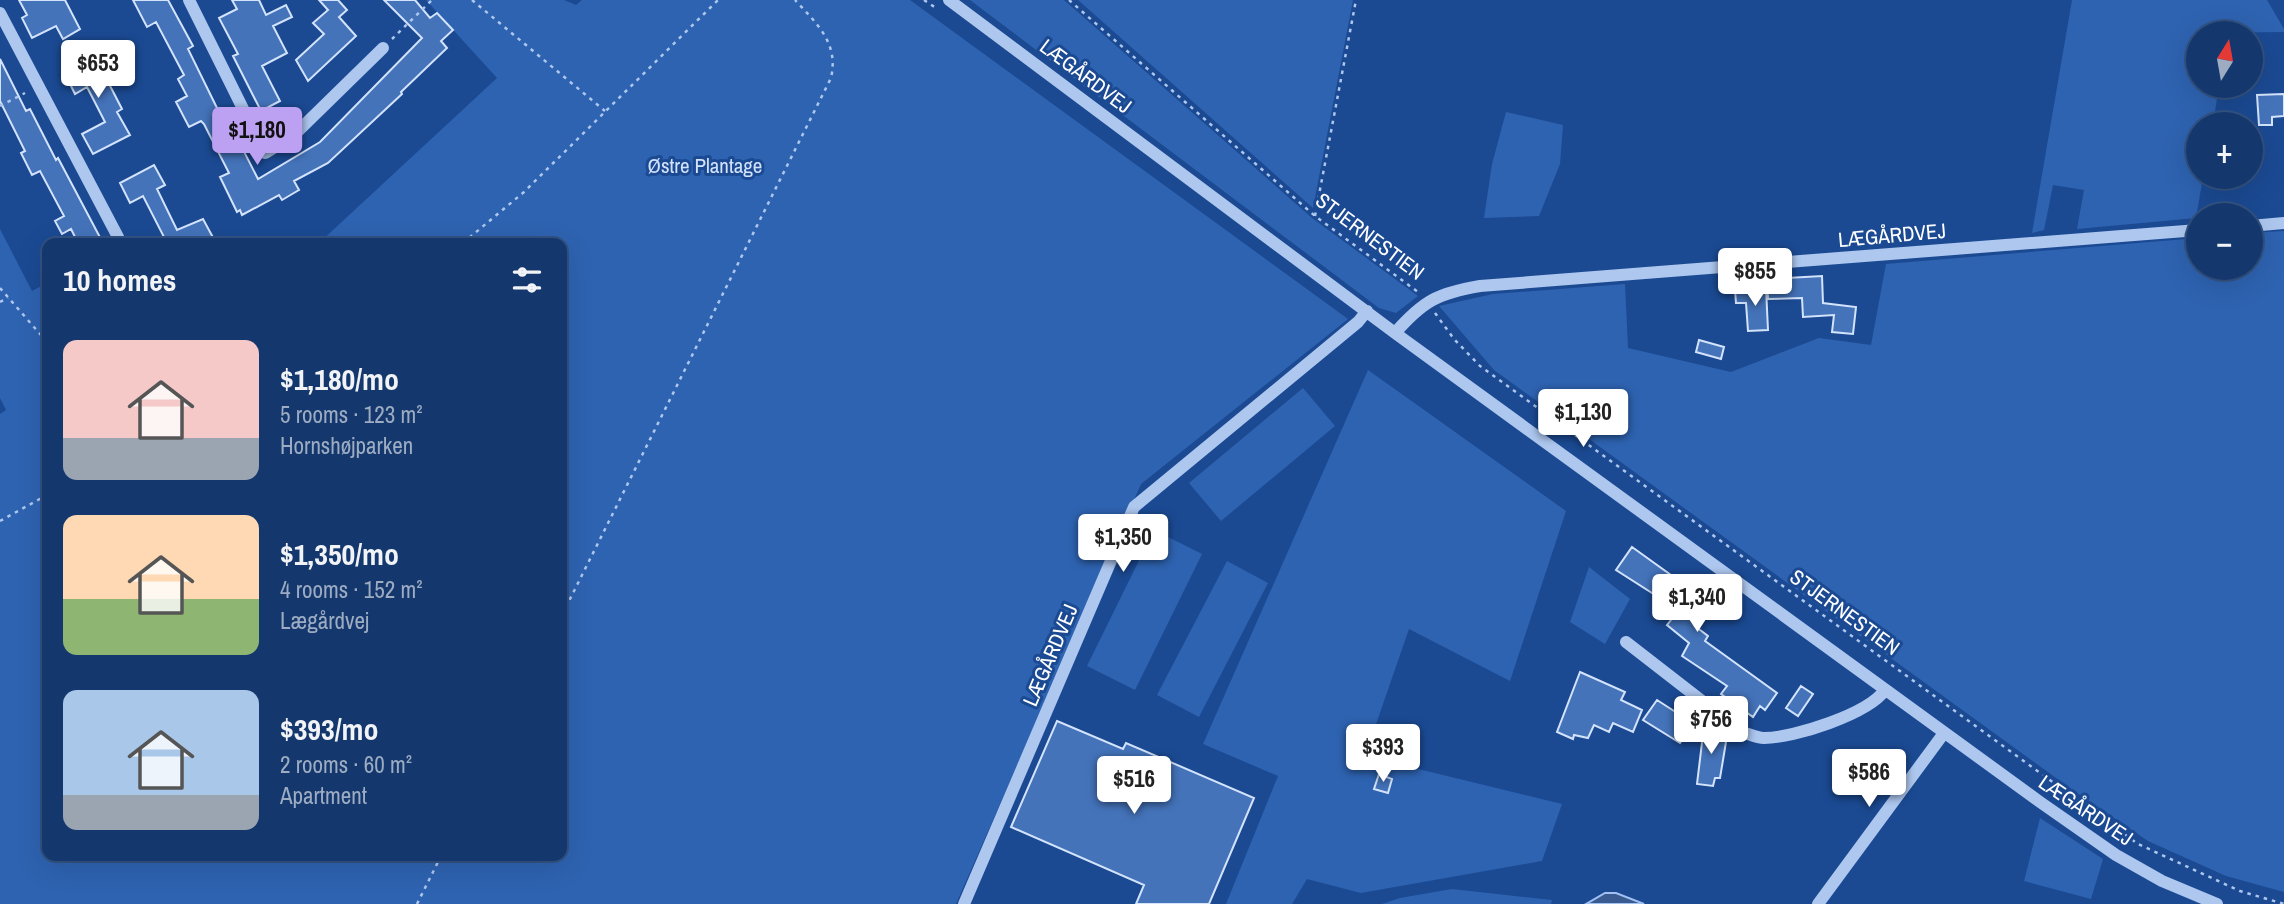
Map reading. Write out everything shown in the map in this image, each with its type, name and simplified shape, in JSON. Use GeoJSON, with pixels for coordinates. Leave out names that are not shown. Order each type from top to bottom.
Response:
{"type":"FeatureCollection","features":[{"type":"Feature","properties":{"kind":"street"},"geometry":{"type":"LineString","coordinates":[[189,0],[265,153],[292,137],[383,48]]}},
{"type":"Feature","properties":{"kind":"street","name":"LÆGÅRDVEJ"},"geometry":{"type":"LineString","coordinates":[[949,0],[1395,333],[1944,733],[2116,855],[2162,881],[2217,904]]}},
{"type":"Feature","properties":{"kind":"street"},"geometry":{"type":"LineString","coordinates":[[0,13],[118,237]]}},
{"type":"Feature","properties":{"kind":"street"},"geometry":{"type":"LineString","coordinates":[[2263,225],[2284,223]]}},
{"type":"Feature","properties":{"kind":"street","name":"LÆGÅRDVEJ"},"geometry":{"type":"LineString","coordinates":[[1395,333],[1427,301],[1454,290],[1480,286],[2186,231]]}},
{"type":"Feature","properties":{"kind":"street","name":"LÆGÅRDVEJ"},"geometry":{"type":"LineString","coordinates":[[964,904],[1134,507],[1358,322],[1367,311]]}},
{"type":"Feature","properties":{"kind":"street"},"geometry":{"type":"LineString","coordinates":[[1626,642],[1742,732],[1763,738],[1826,724],[1861,712],[1885,690]]}},
{"type":"Feature","properties":{"kind":"street"},"geometry":{"type":"LineString","coordinates":[[1818,904],[1853,861],[1944,733]]}},
{"type":"Feature","properties":{"kind":"path"},"geometry":{"type":"LineString","coordinates":[[383,48],[432,0]]}},
{"type":"Feature","properties":{"kind":"path"},"geometry":{"type":"LineString","coordinates":[[472,0],[606,111]]}},
{"type":"Feature","properties":{"kind":"path"},"geometry":{"type":"LineString","coordinates":[[469,238],[524,192],[718,0]]}},
{"type":"Feature","properties":{"kind":"path"},"geometry":{"type":"LineString","coordinates":[[567,605],[831,78],[833,51],[824,33],[795,0]]}},
{"type":"Feature","properties":{"kind":"path","name":"STJERNESTIEN"},"geometry":{"type":"LineString","coordinates":[[1069,0],[1315,216],[1427,301],[1454,340],[1480,366],[2138,844],[2176,864],[2240,891],[2284,904]]}},
{"type":"Feature","properties":{"kind":"path"},"geometry":{"type":"LineString","coordinates":[[1315,216],[1356,0]]}},
{"type":"Feature","properties":{"kind":"path"},"geometry":{"type":"LineString","coordinates":[[0,106],[40,86]]}},
{"type":"Feature","properties":{"kind":"path"},"geometry":{"type":"LineString","coordinates":[[0,288],[42,336]]}},
{"type":"Feature","properties":{"kind":"path"},"geometry":{"type":"LineString","coordinates":[[0,302],[8,298]]}},
{"type":"Feature","properties":{"kind":"path"},"geometry":{"type":"LineString","coordinates":[[0,521],[42,498]]}},
{"type":"Feature","properties":{"kind":"path"},"geometry":{"type":"LineString","coordinates":[[417,904],[438,861]]}},
{"type":"Feature","properties":{"kind":"green space","name":"Østre Plantage"},"geometry":{"type":"Polygon","coordinates":[[[426,0],[564,0],[576,5],[582,0],[910,0],[1348,319],[1141,484],[956,904],[0,904],[0,414],[6,410],[0,398],[0,229],[32,291],[42,286],[42,861],[567,861],[567,238],[324,238],[497,78],[426,0]]]}},
{"type":"Feature","properties":{"kind":"green space"},"geometry":{"type":"Polygon","coordinates":[[[970,0],[1064,0],[1312,218],[1418,296],[1396,313],[1379,308],[970,0]]]}},
{"type":"Feature","properties":{"kind":"green space"},"geometry":{"type":"Polygon","coordinates":[[[1078,0],[1353,0],[1313,208],[1078,0]]]}},
{"type":"Feature","properties":{"kind":"green space"},"geometry":{"type":"Polygon","coordinates":[[[2072,0],[2267,0],[2284,32],[2263,32],[2263,21],[2186,21],[2186,98],[2217,98],[2215,112],[2186,112],[2186,189],[2201,189],[2199,203],[2186,203],[2186,219],[2077,229],[2084,190],[2053,185],[2044,230],[2032,233],[2072,0]]]}},
{"type":"Feature","properties":{"kind":"green space"},"geometry":{"type":"Polygon","coordinates":[[[1506,112],[1563,125],[1560,164],[1539,216],[1484,218],[1492,164],[1506,112]]]}},
{"type":"Feature","properties":{"kind":"green space"},"geometry":{"type":"Polygon","coordinates":[[[2284,231],[2284,892],[2226,876],[2148,841],[2074,791],[1494,370],[1439,306],[1493,294],[1625,284],[1628,348],[1731,372],[1819,338],[1871,345],[1886,264],[2186,239],[2186,280],[2263,280],[2263,232],[2284,231]]]}},
{"type":"Feature","properties":{"kind":"green space"},"geometry":{"type":"Polygon","coordinates":[[[1368,370],[1566,511],[1510,681],[1409,629],[1365,756],[1562,804],[1542,861],[1361,893],[1307,879],[1292,904],[1226,904],[1278,776],[1203,744],[1368,370]]]}},
{"type":"Feature","properties":{"kind":"green space"},"geometry":{"type":"Polygon","coordinates":[[[1303,388],[1335,426],[1221,521],[1189,483],[1303,388]]]}},
{"type":"Feature","properties":{"kind":"green space"},"geometry":{"type":"Polygon","coordinates":[[[1154,530],[1202,554],[1135,690],[1087,666],[1154,530]]]}},
{"type":"Feature","properties":{"kind":"green space"},"geometry":{"type":"Polygon","coordinates":[[[1227,561],[1268,583],[1199,717],[1157,695],[1227,561]]]}},
{"type":"Feature","properties":{"kind":"green space"},"geometry":{"type":"Polygon","coordinates":[[[1589,567],[1630,599],[1605,644],[1570,622],[1589,567]]]}},
{"type":"Feature","properties":{"kind":"green space"},"geometry":{"type":"Polygon","coordinates":[[[2040,818],[2103,859],[2091,899],[2024,881],[2040,818]]]}},
{"type":"Feature","properties":{"kind":"green space"},"geometry":{"type":"Polygon","coordinates":[[[1452,889],[1552,900],[1551,904],[1382,904],[1452,889]]]}},
{"type":"Feature","properties":{"kind":"shaded area"},"geometry":{"type":"Polygon","coordinates":[[[1605,893],[1616,893],[1644,904],[1586,904],[1605,893]]]}},
{"type":"Feature","properties":{"kind":"building"},"geometry":{"type":"Polygon","coordinates":[[[19,0],[65,0],[80,29],[63,39],[56,26],[32,38],[22,18],[27,15],[19,0]]]}},
{"type":"Feature","properties":{"kind":"building"},"geometry":{"type":"Polygon","coordinates":[[[133,0],[168,0],[193,46],[188,49],[229,132],[233,130],[258,179],[320,142],[422,38],[384,0],[415,0],[430,18],[437,13],[453,30],[441,41],[447,48],[401,92],[402,94],[328,163],[294,181],[299,190],[282,200],[279,195],[242,215],[240,210],[237,212],[220,177],[229,173],[204,124],[201,121],[189,127],[176,102],[187,96],[178,79],[184,75],[156,22],[147,27],[133,0]]]}},
{"type":"Feature","properties":{"kind":"building"},"geometry":{"type":"Polygon","coordinates":[[[232,0],[259,0],[266,15],[286,5],[292,17],[273,26],[287,53],[262,66],[280,101],[261,111],[233,56],[238,54],[219,18],[237,9],[232,0]]]}},
{"type":"Feature","properties":{"kind":"building"},"geometry":{"type":"Polygon","coordinates":[[[319,0],[338,0],[347,10],[339,17],[356,36],[308,81],[296,60],[324,34],[313,23],[328,10],[319,0]]]}},
{"type":"Feature","properties":{"kind":"building"},"geometry":{"type":"Polygon","coordinates":[[[91,43],[109,76],[106,78],[122,109],[117,112],[130,135],[93,154],[82,134],[105,122],[87,87],[75,94],[64,72],[84,61],[78,49],[91,43]]]}},
{"type":"Feature","properties":{"kind":"building"},"geometry":{"type":"Polygon","coordinates":[[[0,59],[26,111],[30,109],[100,238],[76,238],[71,229],[62,234],[55,221],[64,216],[40,171],[32,175],[21,153],[25,151],[0,101],[0,59]]]}},
{"type":"Feature","properties":{"kind":"building"},"geometry":{"type":"Polygon","coordinates":[[[2284,94],[2284,116],[2272,117],[2272,125],[2263,125],[2263,112],[2258,112],[2257,98],[2263,98],[2263,95],[2284,94]]]}},
{"type":"Feature","properties":{"kind":"building"},"geometry":{"type":"Polygon","coordinates":[[[154,165],[165,185],[157,189],[177,230],[203,219],[213,238],[162,238],[164,237],[143,196],[130,203],[120,183],[154,165]]]}},
{"type":"Feature","properties":{"kind":"building"},"geometry":{"type":"Polygon","coordinates":[[[1822,276],[1823,303],[1856,307],[1853,334],[1832,332],[1834,315],[1803,317],[1802,298],[1768,299],[1767,279],[1822,276]]]}},
{"type":"Feature","properties":{"kind":"building"},"geometry":{"type":"Polygon","coordinates":[[[1766,288],[1768,330],[1748,331],[1746,303],[1736,303],[1735,290],[1766,288]]]}},
{"type":"Feature","properties":{"kind":"building"},"geometry":{"type":"Polygon","coordinates":[[[1699,340],[1724,347],[1721,359],[1696,352],[1699,340]]]}},
{"type":"Feature","properties":{"kind":"building"},"geometry":{"type":"Polygon","coordinates":[[[1632,547],[1689,588],[1684,594],[1706,612],[1695,626],[1708,636],[1705,641],[1777,693],[1765,710],[1760,706],[1753,717],[1721,694],[1727,686],[1682,656],[1689,643],[1667,625],[1675,615],[1663,606],[1666,602],[1616,570],[1632,547]]]}},
{"type":"Feature","properties":{"kind":"building"},"geometry":{"type":"Polygon","coordinates":[[[1580,672],[1625,692],[1621,700],[1642,710],[1633,732],[1613,723],[1609,732],[1594,725],[1588,738],[1574,735],[1573,739],[1557,732],[1580,672]]]}},
{"type":"Feature","properties":{"kind":"building"},"geometry":{"type":"Polygon","coordinates":[[[1801,686],[1813,694],[1798,716],[1786,708],[1801,686]]]}},
{"type":"Feature","properties":{"kind":"building"},"geometry":{"type":"Polygon","coordinates":[[[1657,700],[1694,724],[1680,743],[1643,720],[1657,700]]]}},
{"type":"Feature","properties":{"kind":"building"},"geometry":{"type":"Polygon","coordinates":[[[1057,721],[1123,749],[1126,743],[1254,798],[1209,904],[1136,904],[1144,885],[1011,827],[1057,721]]]}},
{"type":"Feature","properties":{"kind":"building"},"geometry":{"type":"Polygon","coordinates":[[[1704,726],[1720,728],[1719,735],[1727,736],[1720,778],[1715,778],[1713,786],[1697,784],[1704,726]]]}},
{"type":"Feature","properties":{"kind":"building"},"geometry":{"type":"Polygon","coordinates":[[[1379,774],[1392,779],[1388,793],[1374,789],[1379,774]]]}}]}
